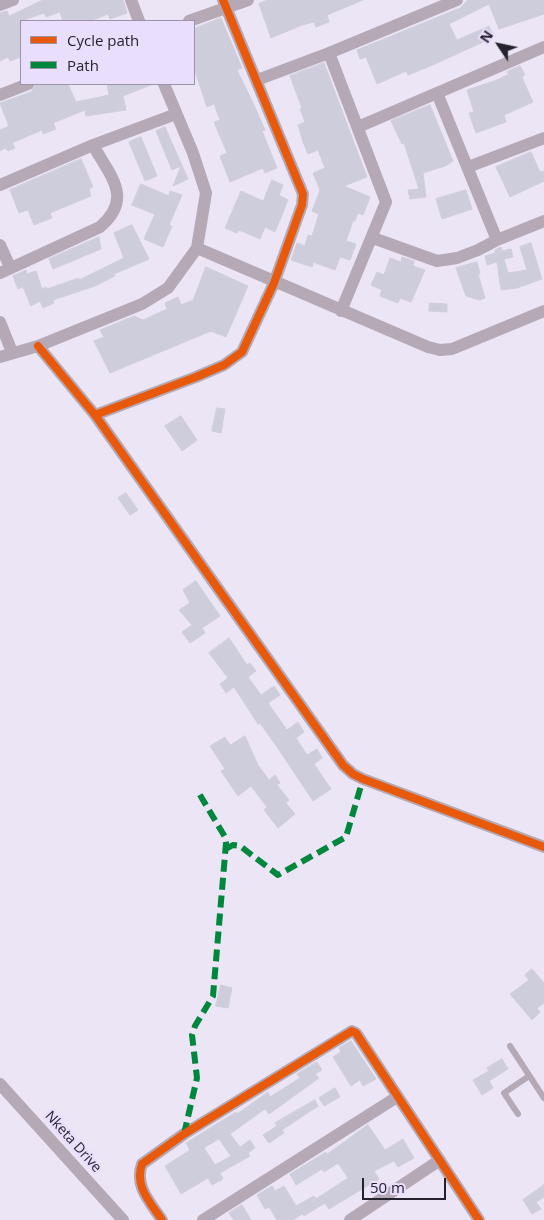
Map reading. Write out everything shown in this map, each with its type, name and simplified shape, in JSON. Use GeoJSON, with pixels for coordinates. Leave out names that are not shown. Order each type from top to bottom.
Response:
{"type":"FeatureCollection","features":[{"type":"Feature","properties":{"kind":"street"},"geometry":{"type":"LineString","coordinates":[[0,5],[13,0]]}},
{"type":"Feature","properties":{"kind":"street"},"geometry":{"type":"LineString","coordinates":[[131,0],[139,20]]}},
{"type":"Feature","properties":{"kind":"street"},"geometry":{"type":"LineString","coordinates":[[191,20],[225,4],[248,0]]}},
{"type":"Feature","properties":{"kind":"street"},"geometry":{"type":"LineString","coordinates":[[256,80],[329,53],[457,0]]}},
{"type":"Feature","properties":{"kind":"street"},"geometry":{"type":"LineString","coordinates":[[95,415],[196,377],[242,352],[274,283],[302,205],[303,194],[225,4]]}},
{"type":"Feature","properties":{"kind":"street"},"geometry":{"type":"LineString","coordinates":[[358,127],[544,47]]}},
{"type":"Feature","properties":{"kind":"street"},"geometry":{"type":"LineString","coordinates":[[329,53],[386,202],[342,311]]}},
{"type":"Feature","properties":{"kind":"street"},"geometry":{"type":"LineString","coordinates":[[0,95],[25,85]]}},
{"type":"Feature","properties":{"kind":"street"},"geometry":{"type":"LineString","coordinates":[[0,357],[38,346],[142,304],[168,288],[197,248],[206,193],[193,153],[164,85]]}},
{"type":"Feature","properties":{"kind":"street"},"geometry":{"type":"LineString","coordinates":[[437,93],[496,240]]}},
{"type":"Feature","properties":{"kind":"street"},"geometry":{"type":"LineString","coordinates":[[0,185],[93,144],[176,114]]}},
{"type":"Feature","properties":{"kind":"street"},"geometry":{"type":"LineString","coordinates":[[468,167],[544,138]]}},
{"type":"Feature","properties":{"kind":"street"},"geometry":{"type":"LineString","coordinates":[[0,245],[5,270],[100,227],[114,216],[117,205],[117,189],[93,144]]}},
{"type":"Feature","properties":{"kind":"street"},"geometry":{"type":"LineString","coordinates":[[373,238],[437,261],[464,255],[544,221]]}},
{"type":"Feature","properties":{"kind":"street"},"geometry":{"type":"LineString","coordinates":[[197,248],[274,283],[428,347],[440,350],[452,349],[544,311]]}},
{"type":"Feature","properties":{"kind":"street"},"geometry":{"type":"LineString","coordinates":[[0,323],[12,352]]}},
{"type":"Feature","properties":{"kind":"street"},"geometry":{"type":"LineString","coordinates":[[38,346],[95,415],[343,765],[353,774],[363,779],[544,847]]}},
{"type":"Feature","properties":{"kind":"street"},"geometry":{"type":"LineString","coordinates":[[162,1220],[140,1187],[139,1179],[142,1164],[184,1134],[349,1032],[356,1033],[479,1220]]}},
{"type":"Feature","properties":{"kind":"street","name":"Nketa Drive"},"geometry":{"type":"LineString","coordinates":[[0,1084],[123,1220]]}},
{"type":"Feature","properties":{"kind":"street"},"geometry":{"type":"LineString","coordinates":[[203,1220],[397,1097]]}},
{"type":"Feature","properties":{"kind":"street"},"geometry":{"type":"LineString","coordinates":[[350,1220],[440,1160]]}},
{"type":"Feature","properties":{"kind":"lane"},"geometry":{"type":"LineString","coordinates":[[510,1046],[544,1098]]}},
{"type":"Feature","properties":{"kind":"lane"},"geometry":{"type":"LineString","coordinates":[[518,1114],[504,1092],[529,1076]]}},
{"type":"Feature","properties":{"kind":"building"},"geometry":{"type":"Polygon","coordinates":[[[43,0],[123,0],[127,13],[110,19],[108,14],[93,20],[63,20],[60,12],[46,17],[44,13],[20,20],[20,57],[10,61],[8,57],[0,61],[0,13],[7,11],[9,16],[43,0]]]}},
{"type":"Feature","properties":{"kind":"building"},"geometry":{"type":"Polygon","coordinates":[[[268,0],[363,0],[327,15],[329,22],[316,27],[314,22],[302,25],[271,38],[259,4],[268,0]]]}},
{"type":"Feature","properties":{"kind":"building"},"geometry":{"type":"Polygon","coordinates":[[[468,0],[544,0],[544,14],[499,29],[489,4],[449,24],[457,40],[489,26],[494,37],[408,75],[406,71],[377,84],[366,57],[360,59],[357,50],[460,8],[468,0]]]}},
{"type":"Feature","properties":{"kind":"building"},"geometry":{"type":"Polygon","coordinates":[[[221,18],[242,68],[237,70],[265,130],[262,131],[277,168],[265,173],[263,168],[230,182],[220,156],[227,153],[214,122],[220,120],[214,104],[207,107],[195,71],[195,29],[221,18]]]}},
{"type":"Feature","properties":{"kind":"building"},"geometry":{"type":"Polygon","coordinates":[[[324,63],[367,177],[344,186],[370,197],[363,215],[358,213],[355,221],[353,221],[346,241],[356,244],[350,260],[340,257],[335,270],[313,262],[312,267],[291,260],[297,243],[305,246],[308,235],[312,236],[319,214],[312,211],[320,190],[313,173],[325,168],[318,150],[308,154],[303,142],[298,125],[305,122],[290,76],[324,63]]]}},
{"type":"Feature","properties":{"kind":"building"},"geometry":{"type":"Polygon","coordinates":[[[520,66],[525,75],[522,76],[523,80],[533,102],[504,115],[506,122],[476,133],[469,113],[474,112],[467,90],[497,80],[509,74],[507,72],[520,66]]]}},
{"type":"Feature","properties":{"kind":"building"},"geometry":{"type":"Polygon","coordinates":[[[35,85],[68,85],[76,102],[109,95],[107,85],[150,85],[123,96],[126,110],[86,116],[85,110],[53,123],[56,129],[43,134],[42,130],[12,143],[15,148],[8,151],[5,148],[0,151],[0,130],[9,126],[0,103],[31,92],[35,85]]]}},
{"type":"Feature","properties":{"kind":"building"},"geometry":{"type":"Polygon","coordinates":[[[430,105],[453,161],[445,166],[423,173],[426,197],[410,199],[408,190],[419,189],[404,143],[402,144],[391,121],[430,105]]]}},
{"type":"Feature","properties":{"kind":"building"},"geometry":{"type":"Polygon","coordinates":[[[165,127],[188,179],[173,186],[181,166],[172,170],[156,131],[165,127]]]}},
{"type":"Feature","properties":{"kind":"building"},"geometry":{"type":"Polygon","coordinates":[[[141,137],[157,176],[145,181],[129,142],[141,137]]]}},
{"type":"Feature","properties":{"kind":"building"},"geometry":{"type":"Polygon","coordinates":[[[531,152],[540,172],[544,171],[544,181],[510,197],[496,167],[531,152]]]}},
{"type":"Feature","properties":{"kind":"building"},"geometry":{"type":"Polygon","coordinates":[[[81,159],[93,187],[89,188],[91,196],[50,213],[52,218],[34,225],[28,210],[19,213],[10,190],[81,159]]]}},
{"type":"Feature","properties":{"kind":"building"},"geometry":{"type":"Polygon","coordinates":[[[272,180],[283,185],[279,195],[288,200],[275,232],[265,227],[260,239],[239,230],[237,233],[225,228],[241,191],[263,201],[272,180]]]}},
{"type":"Feature","properties":{"kind":"building"},"geometry":{"type":"Polygon","coordinates":[[[141,184],[169,196],[170,191],[182,195],[169,225],[172,226],[163,247],[144,239],[156,215],[132,205],[141,184]]]}},
{"type":"Feature","properties":{"kind":"building"},"geometry":{"type":"Polygon","coordinates":[[[466,190],[472,209],[442,219],[436,199],[466,190]]]}},
{"type":"Feature","properties":{"kind":"building"},"geometry":{"type":"Polygon","coordinates":[[[132,225],[149,259],[114,274],[115,276],[95,286],[53,300],[54,303],[43,308],[40,301],[31,306],[23,287],[18,289],[13,276],[26,270],[27,274],[36,271],[42,289],[46,287],[47,289],[79,278],[79,280],[124,258],[114,233],[132,225]]]}},
{"type":"Feature","properties":{"kind":"building"},"geometry":{"type":"Polygon","coordinates":[[[99,237],[101,249],[53,269],[49,259],[99,237]]]}},
{"type":"Feature","properties":{"kind":"building"},"geometry":{"type":"Polygon","coordinates":[[[531,243],[542,279],[517,288],[501,290],[497,262],[487,265],[485,256],[495,253],[495,250],[501,247],[502,251],[511,249],[513,257],[504,259],[508,273],[527,270],[520,247],[531,243]]]}},
{"type":"Feature","properties":{"kind":"building"},"geometry":{"type":"Polygon","coordinates":[[[402,257],[414,261],[413,266],[425,270],[411,302],[400,298],[398,303],[380,296],[382,290],[371,285],[377,272],[384,275],[390,258],[401,262],[402,257]]]}},
{"type":"Feature","properties":{"kind":"building"},"geometry":{"type":"Polygon","coordinates":[[[477,262],[480,274],[478,274],[485,298],[479,300],[466,296],[456,268],[477,262]]]}},
{"type":"Feature","properties":{"kind":"building"},"geometry":{"type":"Polygon","coordinates":[[[206,267],[248,286],[226,337],[211,331],[110,373],[94,341],[104,337],[100,330],[134,316],[143,320],[167,309],[165,303],[178,297],[181,305],[193,300],[206,267]]]}},
{"type":"Feature","properties":{"kind":"building"},"geometry":{"type":"Polygon","coordinates":[[[430,303],[447,304],[447,312],[429,311],[430,303]]]}},
{"type":"Feature","properties":{"kind":"building"},"geometry":{"type":"Polygon","coordinates":[[[217,408],[225,409],[221,433],[212,431],[217,408]]]}},
{"type":"Feature","properties":{"kind":"building"},"geometry":{"type":"Polygon","coordinates":[[[181,416],[197,440],[182,451],[165,426],[181,416]]]}},
{"type":"Feature","properties":{"kind":"building"},"geometry":{"type":"Polygon","coordinates":[[[126,493],[138,510],[130,515],[118,498],[126,493]]]}},
{"type":"Feature","properties":{"kind":"building"},"geometry":{"type":"Polygon","coordinates":[[[196,581],[220,616],[202,628],[205,633],[190,643],[182,632],[192,625],[179,610],[190,603],[183,590],[196,581]]]}},
{"type":"Feature","properties":{"kind":"building"},"geometry":{"type":"Polygon","coordinates":[[[229,638],[247,665],[250,663],[256,671],[248,677],[261,695],[274,686],[280,695],[268,703],[287,730],[298,722],[304,732],[296,738],[307,755],[317,749],[322,758],[314,764],[331,789],[313,801],[234,687],[226,693],[220,684],[228,678],[209,653],[229,638]]]}},
{"type":"Feature","properties":{"kind":"building"},"geometry":{"type":"Polygon","coordinates":[[[245,736],[258,765],[269,780],[275,775],[280,783],[277,785],[289,800],[286,803],[295,814],[278,828],[264,810],[267,807],[251,786],[238,796],[221,771],[225,769],[210,746],[225,737],[230,745],[245,736]]]}},
{"type":"Feature","properties":{"kind":"building"},"geometry":{"type":"Polygon","coordinates":[[[532,969],[544,983],[544,1003],[537,1008],[540,1012],[532,1020],[510,994],[529,980],[525,975],[532,969]]]}},
{"type":"Feature","properties":{"kind":"building"},"geometry":{"type":"Polygon","coordinates":[[[221,985],[232,988],[228,1008],[216,1006],[221,985]]]}},
{"type":"Feature","properties":{"kind":"building"},"geometry":{"type":"Polygon","coordinates":[[[351,1041],[376,1079],[363,1086],[360,1080],[351,1086],[333,1057],[341,1052],[339,1048],[351,1041]]]}},
{"type":"Feature","properties":{"kind":"building"},"geometry":{"type":"Polygon","coordinates":[[[502,1059],[508,1069],[489,1081],[493,1088],[482,1095],[473,1080],[489,1071],[487,1068],[502,1059]]]}},
{"type":"Feature","properties":{"kind":"building"},"geometry":{"type":"Polygon","coordinates":[[[317,1062],[322,1070],[315,1074],[319,1078],[269,1114],[265,1109],[230,1134],[240,1147],[250,1140],[255,1148],[248,1153],[250,1156],[220,1173],[223,1179],[212,1185],[208,1178],[181,1194],[165,1166],[190,1150],[186,1143],[236,1112],[237,1114],[268,1092],[270,1097],[300,1078],[297,1074],[317,1062]],[[219,1139],[204,1148],[215,1165],[231,1156],[219,1139]]]}},
{"type":"Feature","properties":{"kind":"building"},"geometry":{"type":"Polygon","coordinates":[[[335,1088],[340,1097],[324,1106],[319,1098],[335,1088]]]}},
{"type":"Feature","properties":{"kind":"building"},"geometry":{"type":"Polygon","coordinates":[[[315,1100],[318,1106],[282,1130],[284,1133],[269,1143],[263,1135],[277,1126],[275,1123],[315,1100]]]}},
{"type":"Feature","properties":{"kind":"building"},"geometry":{"type":"Polygon","coordinates":[[[368,1125],[385,1150],[403,1139],[414,1158],[398,1167],[394,1161],[374,1171],[379,1179],[329,1209],[325,1203],[304,1216],[302,1214],[293,1220],[277,1220],[269,1207],[265,1209],[257,1195],[272,1186],[275,1191],[284,1186],[296,1206],[314,1196],[316,1199],[348,1178],[338,1163],[324,1172],[322,1169],[296,1185],[290,1174],[326,1152],[327,1154],[368,1125]]]}},
{"type":"Feature","properties":{"kind":"building"},"geometry":{"type":"Polygon","coordinates":[[[544,1185],[544,1197],[536,1202],[541,1209],[532,1214],[523,1200],[544,1185]]]}},
{"type":"Feature","properties":{"kind":"building"},"geometry":{"type":"Polygon","coordinates":[[[242,1205],[251,1220],[234,1220],[229,1213],[242,1205]]]}},
{"type":"Feature","properties":{"kind":"marked path"},"geometry":{"type":"LineString","coordinates":[[226,849],[233,845],[240,846],[278,875],[346,837],[363,779]]}},
{"type":"Feature","properties":{"kind":"marked path"},"geometry":{"type":"LineString","coordinates":[[184,1134],[197,1078],[192,1035],[195,1026],[213,996],[226,843],[225,837],[197,790]]}},
{"type":"Feature","properties":{"kind":"cycle path"},"geometry":{"type":"LineString","coordinates":[[95,415],[196,377],[224,365],[242,352],[274,283],[302,205],[303,194],[223,0]]}},
{"type":"Feature","properties":{"kind":"cycle path"},"geometry":{"type":"LineString","coordinates":[[38,346],[95,415],[343,765],[353,774],[363,779],[544,847]]}},
{"type":"Feature","properties":{"kind":"cycle path"},"geometry":{"type":"LineString","coordinates":[[162,1220],[144,1194],[140,1180],[142,1164],[184,1134],[352,1031],[356,1033],[479,1220]]}}]}
